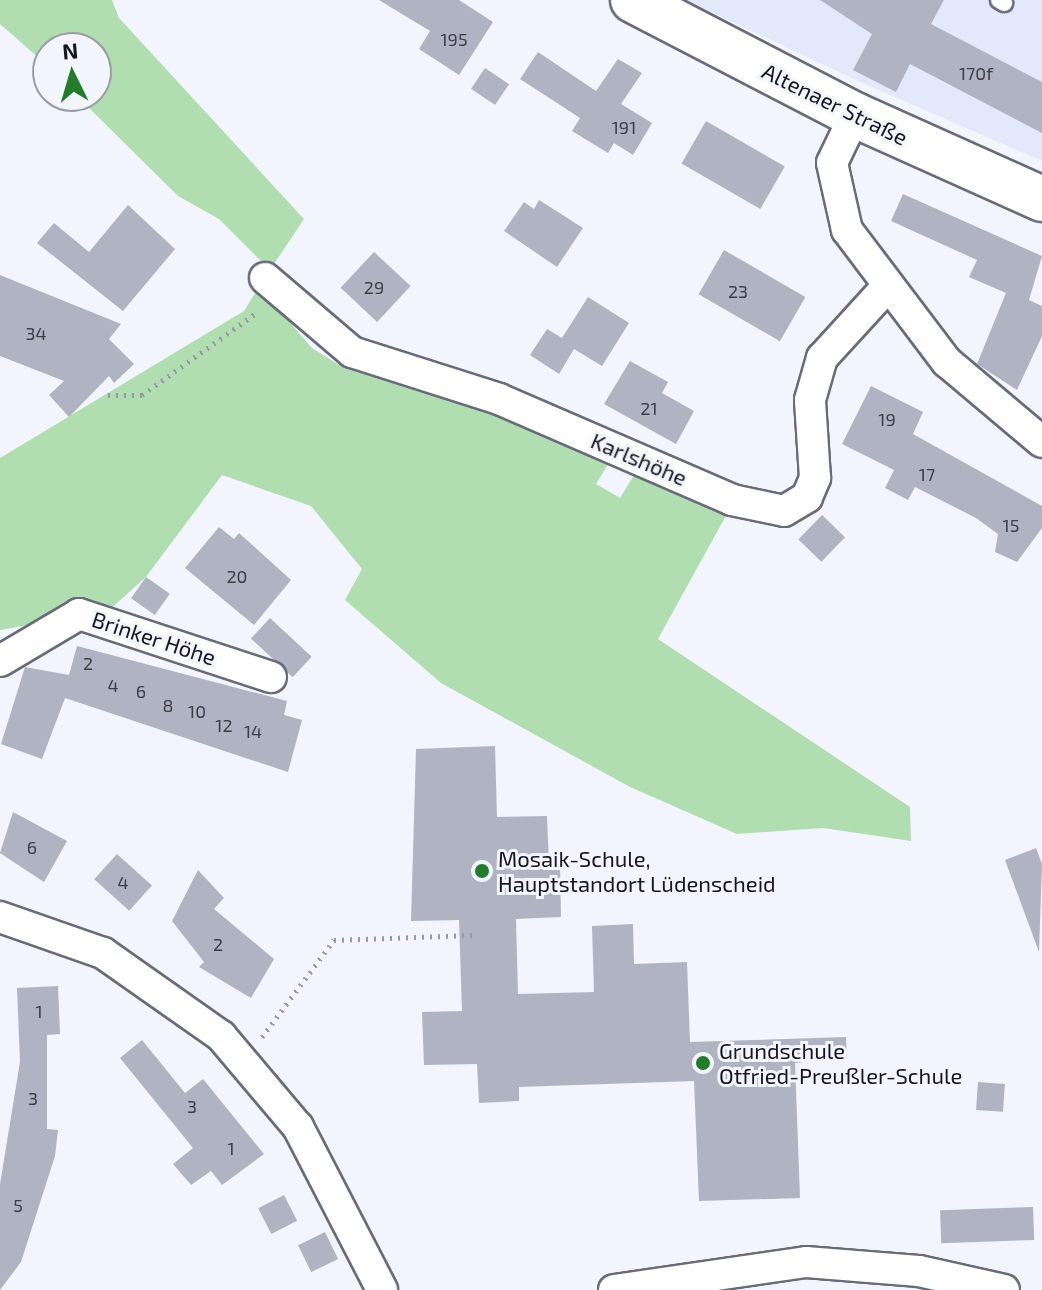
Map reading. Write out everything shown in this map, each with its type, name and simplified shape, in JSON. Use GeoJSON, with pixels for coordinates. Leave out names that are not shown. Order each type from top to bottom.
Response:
{"type":"FeatureCollection","features":[{"type":"Feature","properties":{"kind":"main road","name":"Altenaer Straße"},"geometry":{"type":"LineString","coordinates":[[633,0],[685,21],[855,115],[1042,199]]}},
{"type":"Feature","properties":{"kind":"street"},"geometry":{"type":"LineString","coordinates":[[855,115],[832,163],[832,183],[847,230],[886,288],[947,362],[1042,442]]}},
{"type":"Feature","properties":{"kind":"street","name":"Karlshöhe"},"geometry":{"type":"LineString","coordinates":[[273,287],[352,352],[499,399],[732,500],[784,511],[807,497],[815,478],[810,400],[822,358],[886,288]]}},
{"type":"Feature","properties":{"kind":"street","name":"Brinker Höhe"},"geometry":{"type":"LineString","coordinates":[[0,661],[79,614],[271,677]]}},
{"type":"Feature","properties":{"kind":"street"},"geometry":{"type":"LineString","coordinates":[[0,917],[103,953],[193,1012],[244,1060],[298,1127],[382,1290]]}},
{"type":"Feature","properties":{"kind":"street"},"geometry":{"type":"LineString","coordinates":[[614,1290],[806,1262],[919,1271],[1004,1290]]}},
{"type":"Feature","properties":{"kind":"path"},"geometry":{"type":"LineString","coordinates":[[108,395],[142,395],[273,287]]}},
{"type":"Feature","properties":{"kind":"path"},"geometry":{"type":"LineString","coordinates":[[244,1060],[334,940],[472,935]]}},
{"type":"Feature","properties":{"kind":"shaded area"},"geometry":{"type":"Polygon","coordinates":[[[686,0],[1042,0],[1042,161],[856,80],[686,0]]]}},
{"type":"Feature","properties":{"kind":"green space"},"geometry":{"type":"Polygon","coordinates":[[[0,0],[112,0],[119,18],[304,219],[270,270],[219,219],[178,196],[93,112],[112,112],[112,32],[32,32],[32,52],[0,24],[0,0]]]}},
{"type":"Feature","properties":{"kind":"green space"},"geometry":{"type":"Polygon","coordinates":[[[259,287],[312,348],[339,365],[495,411],[610,461],[596,484],[620,498],[636,472],[728,512],[658,639],[910,807],[911,841],[823,828],[737,834],[630,787],[441,683],[345,600],[362,569],[311,506],[222,475],[146,577],[108,611],[0,630],[0,458],[244,311],[259,287]]]}},
{"type":"Feature","properties":{"kind":"building"},"geometry":{"type":"Polygon","coordinates":[[[379,0],[459,0],[493,22],[459,75],[419,49],[430,31],[379,0]]]}},
{"type":"Feature","properties":{"kind":"building"},"geometry":{"type":"Polygon","coordinates":[[[820,0],[944,0],[931,24],[1042,82],[1042,133],[910,64],[896,92],[853,70],[872,34],[820,0]]]}},
{"type":"Feature","properties":{"kind":"building"},"geometry":{"type":"Polygon","coordinates":[[[538,52],[596,91],[618,59],[642,73],[621,104],[652,123],[633,155],[614,143],[608,153],[572,131],[580,118],[520,79],[538,52]]]}},
{"type":"Feature","properties":{"kind":"building"},"geometry":{"type":"Polygon","coordinates":[[[485,68],[509,84],[495,105],[471,89],[485,68]]]}},
{"type":"Feature","properties":{"kind":"building"},"geometry":{"type":"Polygon","coordinates":[[[706,121],[785,166],[760,209],[682,163],[706,121]]]}},
{"type":"Feature","properties":{"kind":"building"},"geometry":{"type":"Polygon","coordinates":[[[903,194],[1042,256],[1029,300],[1042,306],[1042,336],[1017,390],[977,364],[1006,293],[969,277],[977,260],[891,221],[903,194]]]}},
{"type":"Feature","properties":{"kind":"building"},"geometry":{"type":"Polygon","coordinates":[[[539,200],[583,228],[557,267],[504,231],[524,202],[534,209],[539,200]]]}},
{"type":"Feature","properties":{"kind":"building"},"geometry":{"type":"Polygon","coordinates":[[[128,205],[175,249],[123,311],[37,243],[54,223],[89,252],[128,205]]]}},
{"type":"Feature","properties":{"kind":"building"},"geometry":{"type":"Polygon","coordinates":[[[724,250],[805,297],[780,341],[698,294],[724,250]]]}},
{"type":"Feature","properties":{"kind":"building"},"geometry":{"type":"Polygon","coordinates":[[[374,252],[411,286],[377,322],[341,288],[374,252]]]}},
{"type":"Feature","properties":{"kind":"building"},"geometry":{"type":"Polygon","coordinates":[[[0,275],[121,324],[109,339],[134,364],[114,383],[109,376],[69,417],[49,395],[64,381],[0,356],[0,275]]]}},
{"type":"Feature","properties":{"kind":"building"},"geometry":{"type":"Polygon","coordinates":[[[588,297],[629,323],[602,366],[574,349],[559,374],[530,355],[547,329],[562,338],[588,297]]]}},
{"type":"Feature","properties":{"kind":"building"},"geometry":{"type":"Polygon","coordinates":[[[630,361],[668,382],[662,393],[694,411],[676,444],[604,404],[630,361]]]}},
{"type":"Feature","properties":{"kind":"building"},"geometry":{"type":"Polygon","coordinates":[[[871,386],[923,412],[913,434],[1042,506],[1042,528],[1017,562],[995,552],[998,534],[976,518],[915,487],[908,500],[885,488],[894,470],[842,444],[871,386]]]}},
{"type":"Feature","properties":{"kind":"building"},"geometry":{"type":"Polygon","coordinates":[[[822,515],[845,537],[821,562],[798,539],[822,515]]]}},
{"type":"Feature","properties":{"kind":"building"},"geometry":{"type":"Polygon","coordinates":[[[219,527],[234,539],[239,533],[291,580],[254,625],[185,568],[219,527]]]}},
{"type":"Feature","properties":{"kind":"building"},"geometry":{"type":"Polygon","coordinates":[[[146,577],[170,594],[155,615],[131,598],[146,577]]]}},
{"type":"Feature","properties":{"kind":"building"},"geometry":{"type":"Polygon","coordinates":[[[270,618],[312,657],[293,677],[251,638],[270,618]]]}},
{"type":"Feature","properties":{"kind":"building"},"geometry":{"type":"Polygon","coordinates":[[[77,646],[287,701],[284,715],[302,720],[288,772],[65,698],[42,759],[1,744],[25,667],[69,675],[77,646]]]}},
{"type":"Feature","properties":{"kind":"building"},"geometry":{"type":"Polygon","coordinates":[[[495,746],[497,817],[547,816],[549,866],[560,865],[561,917],[516,919],[518,994],[594,992],[592,926],[633,924],[634,964],[687,962],[690,1042],[846,1037],[847,1058],[795,1063],[800,1198],[699,1201],[694,1081],[519,1087],[519,1101],[479,1103],[477,1064],[424,1065],[422,1012],[462,1011],[459,920],[411,921],[416,749],[495,746]]]}},
{"type":"Feature","properties":{"kind":"building"},"geometry":{"type":"Polygon","coordinates":[[[13,812],[67,841],[44,882],[0,853],[13,812]]]}},
{"type":"Feature","properties":{"kind":"building"},"geometry":{"type":"Polygon","coordinates":[[[1036,848],[1042,864],[1039,952],[1005,860],[1036,848]]]}},
{"type":"Feature","properties":{"kind":"building"},"geometry":{"type":"Polygon","coordinates":[[[117,854],[152,885],[129,911],[94,879],[117,854]]]}},
{"type":"Feature","properties":{"kind":"building"},"geometry":{"type":"Polygon","coordinates":[[[198,870],[224,898],[214,909],[274,959],[251,998],[199,967],[204,962],[172,921],[198,870]]]}},
{"type":"Feature","properties":{"kind":"building"},"geometry":{"type":"Polygon","coordinates":[[[58,986],[60,1034],[47,1035],[47,1129],[58,1130],[55,1156],[21,1262],[0,1290],[0,1184],[20,1062],[17,988],[58,986]]]}},
{"type":"Feature","properties":{"kind":"building"},"geometry":{"type":"Polygon","coordinates":[[[142,1040],[185,1093],[203,1079],[264,1154],[222,1185],[211,1171],[191,1185],[173,1164],[193,1148],[120,1058],[142,1040]]]}},
{"type":"Feature","properties":{"kind":"building"},"geometry":{"type":"Polygon","coordinates":[[[978,1082],[1005,1084],[1003,1112],[976,1110],[978,1082]]]}},
{"type":"Feature","properties":{"kind":"building"},"geometry":{"type":"Polygon","coordinates":[[[284,1195],[297,1221],[271,1234],[258,1208],[284,1195]]]}},
{"type":"Feature","properties":{"kind":"building"},"geometry":{"type":"Polygon","coordinates":[[[1033,1207],[1034,1240],[941,1243],[940,1210],[1033,1207]]]}},
{"type":"Feature","properties":{"kind":"building"},"geometry":{"type":"Polygon","coordinates":[[[325,1232],[338,1259],[311,1272],[298,1245],[325,1232]]]}},
{"type":"Feature","properties":{"kind":"place","name":"Mosaik-Schule, Hauptstandort Lüdenscheid"},"geometry":{"type":"Point","coordinates":[482,871]}},
{"type":"Feature","properties":{"kind":"place","name":"Grundschule Otfried-Preußler-Schule"},"geometry":{"type":"Point","coordinates":[703,1063]}}]}
